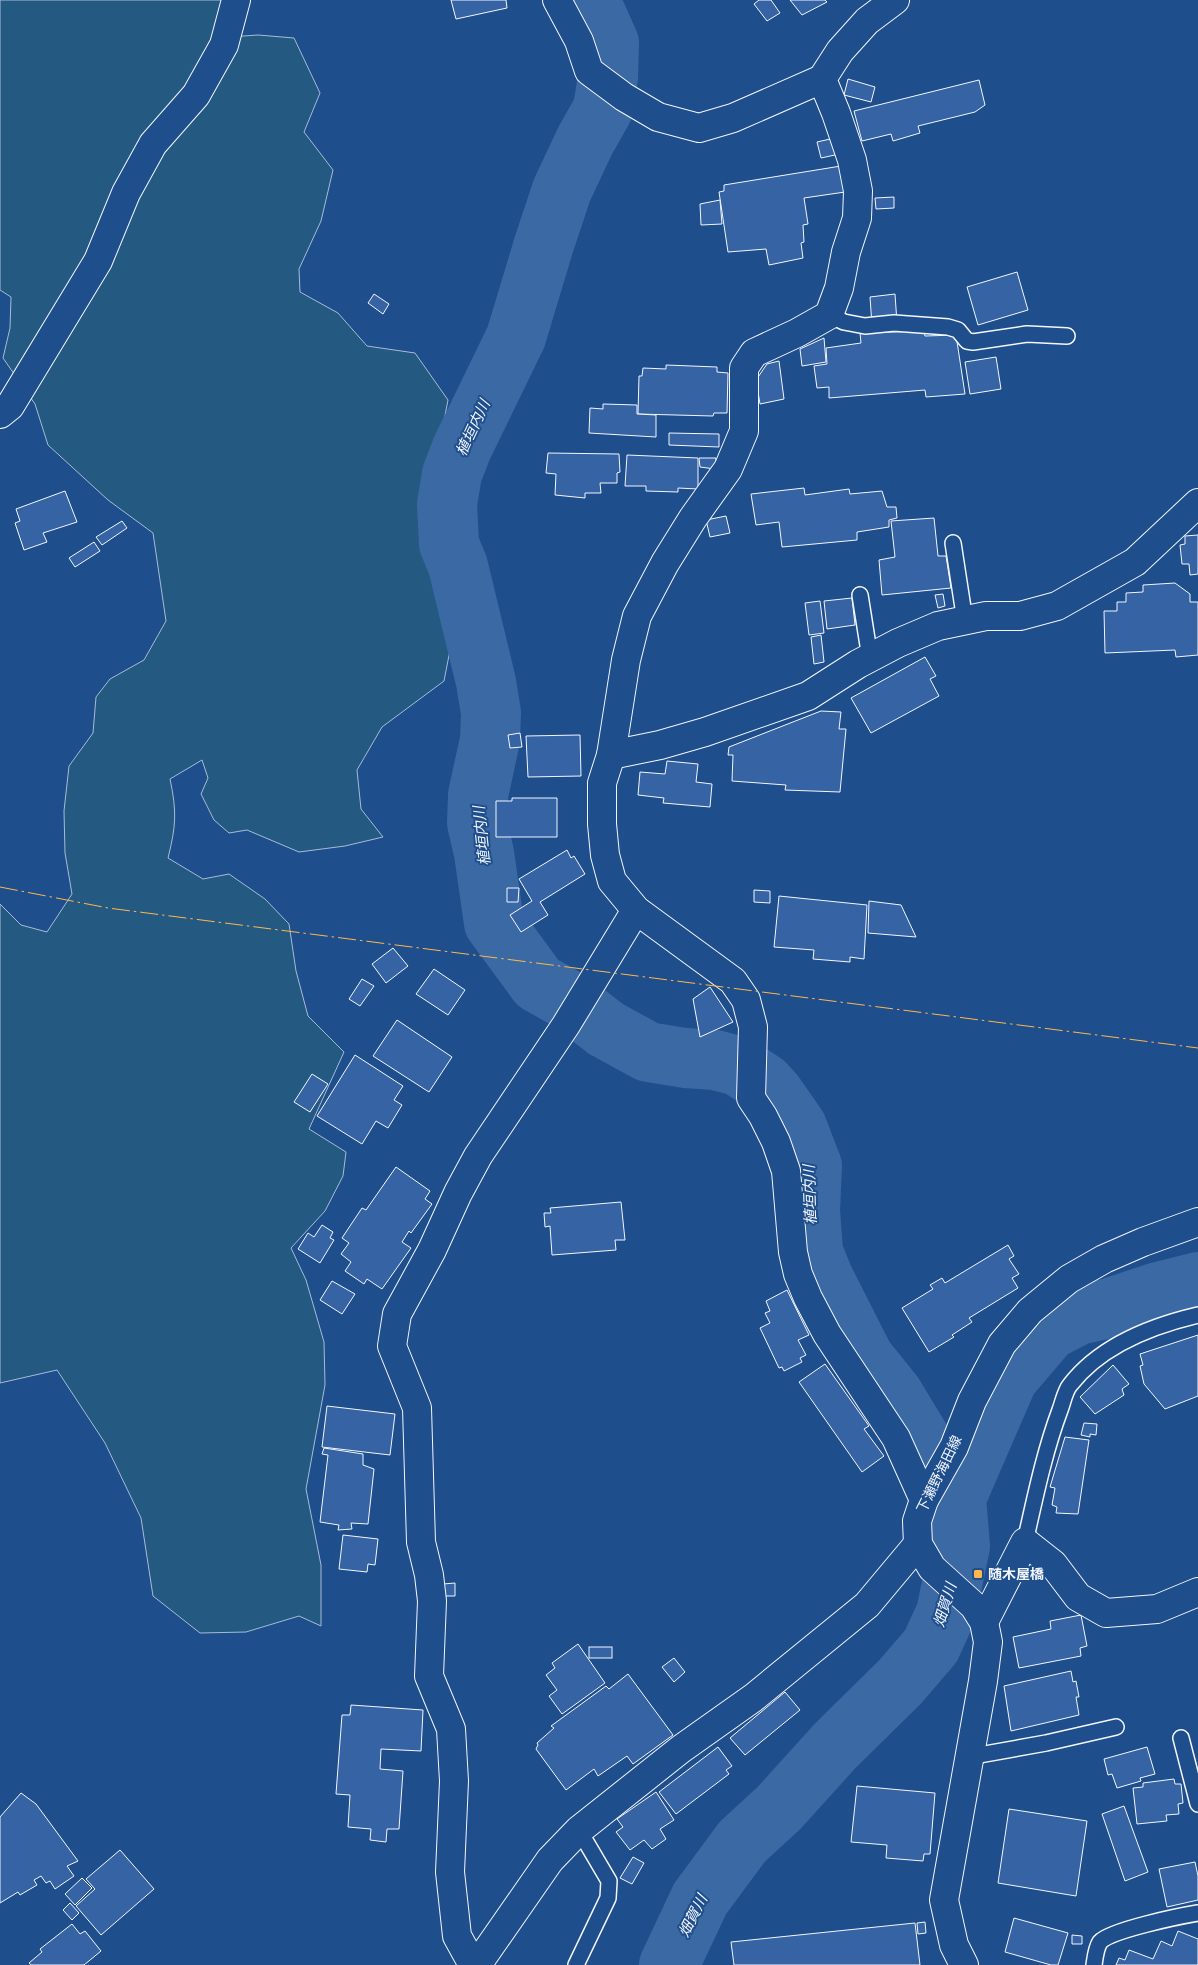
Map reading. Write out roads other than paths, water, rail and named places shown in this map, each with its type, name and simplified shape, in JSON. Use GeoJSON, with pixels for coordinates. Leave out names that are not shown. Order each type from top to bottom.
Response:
{"type":"FeatureCollection","features":[{"type":"Feature","properties":{"kind":"street"},"geometry":{"type":"LineString","coordinates":[[0,414],[10,406],[98,261],[126,192],[153,144],[196,95],[224,46],[236,0]]}},
{"type":"Feature","properties":{"kind":"street"},"geometry":{"type":"LineString","coordinates":[[557,0],[578,41],[589,71],[624,97],[658,117],[699,128],[733,118],[822,79],[840,51],[867,21],[895,0]]}},
{"type":"Feature","properties":{"kind":"street"},"geometry":{"type":"LineString","coordinates":[[822,79],[852,160],[858,191],[858,218],[846,252],[838,288],[829,314],[797,334],[754,353],[744,368],[744,431],[728,469],[693,518],[665,563],[637,616],[626,660],[611,755],[602,783],[602,824],[605,856],[612,881],[636,910],[733,981],[746,1000],[753,1027],[751,1098],[763,1116],[776,1142],[786,1171],[793,1252],[798,1274],[808,1298],[828,1334],[929,1490]]}},
{"type":"Feature","properties":{"kind":"street"},"geometry":{"type":"LineString","coordinates":[[611,755],[660,745],[771,710],[808,696],[870,658],[898,643],[938,626],[986,616],[1020,616],[1057,606],[1136,562],[1198,504]]}},
{"type":"Feature","properties":{"kind":"street"},"geometry":{"type":"LineString","coordinates":[[473,1965],[457,1936],[450,1872],[454,1781],[451,1729],[429,1676],[432,1602],[429,1575],[421,1542],[417,1408],[392,1346],[397,1314],[432,1250],[458,1193],[478,1156],[566,1025],[636,910]]}},
{"type":"Feature","properties":{"kind":"street","name":"下瀬野海田線"},"geometry":{"type":"LineString","coordinates":[[979,1614],[932,1568],[918,1544],[917,1521],[929,1490],[948,1456],[972,1401],[1002,1344],[1030,1311],[1069,1279],[1104,1259],[1143,1242],[1198,1222]]}},
{"type":"Feature","properties":{"kind":"street"},"geometry":{"type":"LineString","coordinates":[[964,1965],[954,1945],[944,1900],[983,1681],[988,1642],[979,1614],[1025,1542],[1053,1564],[1078,1597],[1106,1613],[1157,1609],[1198,1592]]}},
{"type":"Feature","properties":{"kind":"street"},"geometry":{"type":"LineString","coordinates":[[477,1965],[550,1860],[579,1830],[681,1749],[753,1698],[867,1605],[918,1544]]}},
{"type":"Feature","properties":{"kind":"lane"},"geometry":{"type":"LineString","coordinates":[[829,314],[844,322],[865,326],[894,324],[948,327],[958,330],[967,341],[973,342],[1027,334],[1067,336]]}},
{"type":"Feature","properties":{"kind":"lane"},"geometry":{"type":"LineString","coordinates":[[953,543],[965,621]]}},
{"type":"Feature","properties":{"kind":"lane"},"geometry":{"type":"LineString","coordinates":[[860,595],[870,658]]}},
{"type":"Feature","properties":{"kind":"lane"},"geometry":{"type":"LineString","coordinates":[[1025,1542],[1047,1451],[1068,1386],[1092,1361],[1129,1338],[1198,1315]]}},
{"type":"Feature","properties":{"kind":"lane"},"geometry":{"type":"LineString","coordinates":[[968,1757],[1046,1743],[1116,1727]]}},
{"type":"Feature","properties":{"kind":"lane"},"geometry":{"type":"LineString","coordinates":[[1181,1738],[1198,1804]]}},
{"type":"Feature","properties":{"kind":"lane"},"geometry":{"type":"LineString","coordinates":[[576,1965],[608,1898],[609,1881],[579,1830]]}},
{"type":"Feature","properties":{"kind":"lane"},"geometry":{"type":"LineString","coordinates":[[1094,1965],[1096,1951],[1101,1941],[1124,1930],[1198,1913]]}},
{"type":"Feature","properties":{"kind":"waterway","name":"植垣内川"},"geometry":{"type":"LineString","coordinates":[[583,0],[597,16],[609,43],[608,77],[603,109],[585,141],[562,190],[516,337],[462,448],[452,474],[447,504],[449,544],[458,566],[486,682],[491,713],[490,740],[478,795],[477,823],[484,853],[494,923],[538,983],[570,1001],[606,1029],[648,1052],[685,1058],[715,1060],[738,1066],[764,1083],[774,1094],[797,1127],[812,1166],[810,1210],[813,1252],[824,1279],[864,1358],[893,1394],[956,1498]]}},
{"type":"Feature","properties":{"kind":"waterway","name":"畑賀川"},"geometry":{"type":"LineString","coordinates":[[669,1965],[700,1899],[742,1842],[779,1808],[835,1746],[900,1682],[931,1646],[946,1613],[960,1546],[956,1498],[1008,1378],[1049,1330],[1078,1315],[1110,1308],[1158,1292],[1198,1282]]}},
{"type":"Feature","properties":{"kind":"place","name":"随木屋橋"},"geometry":{"type":"Point","coordinates":[978,1574]}}]}
